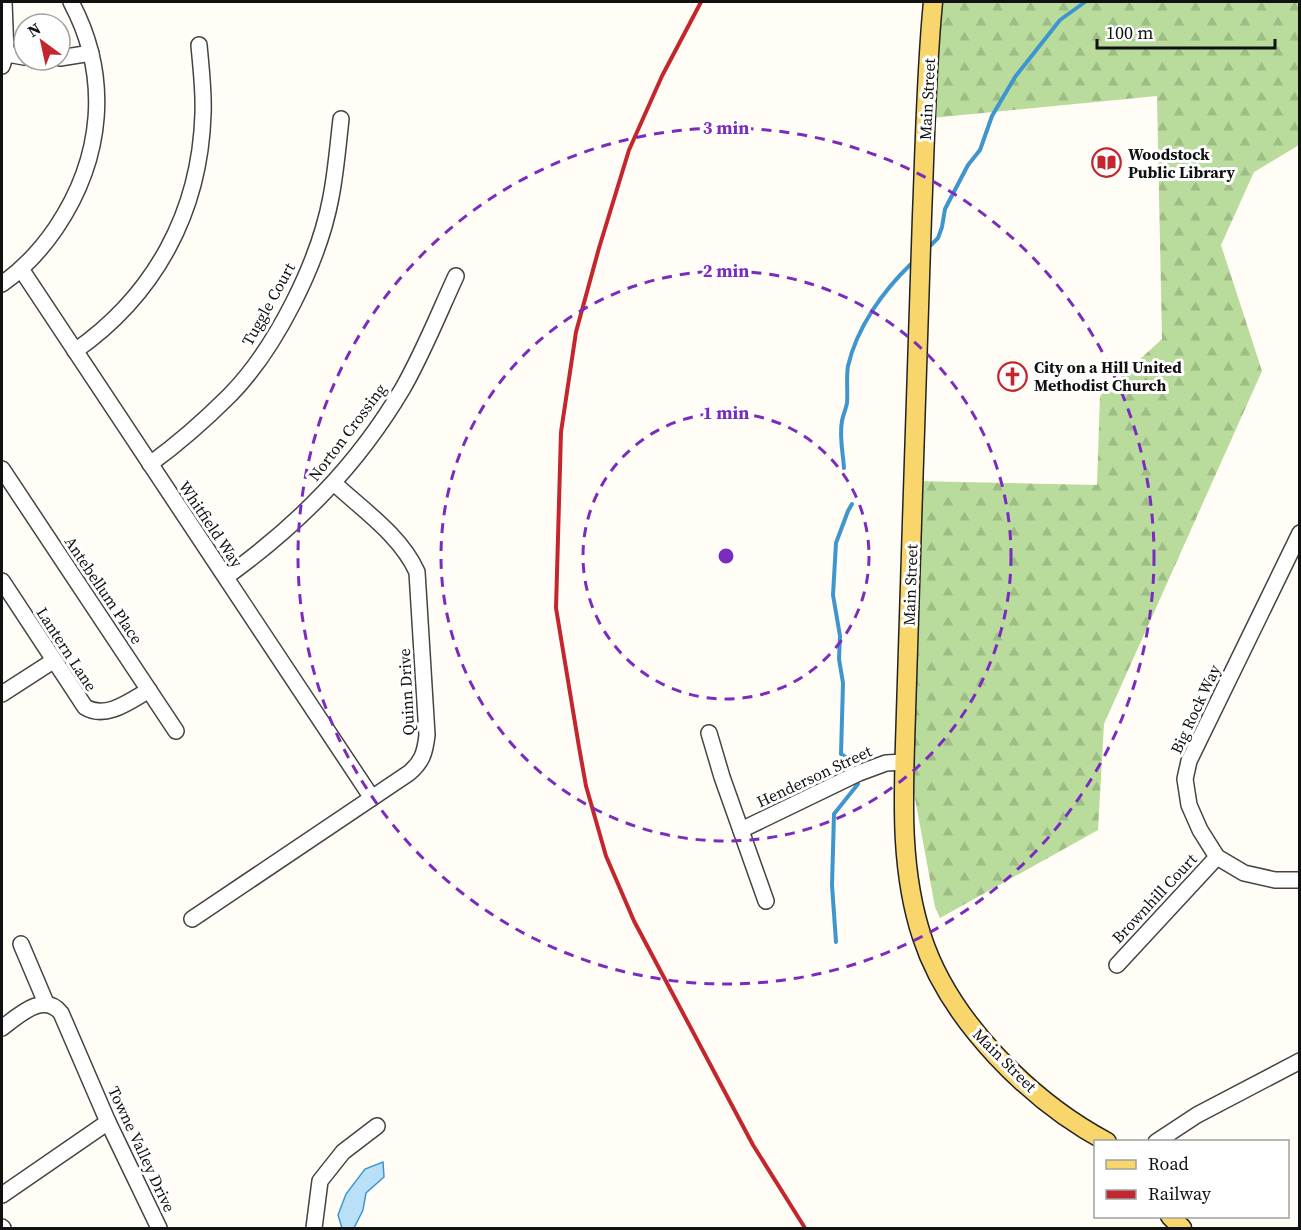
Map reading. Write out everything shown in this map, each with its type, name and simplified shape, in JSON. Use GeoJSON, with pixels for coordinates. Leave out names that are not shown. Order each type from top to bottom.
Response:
{"type":"FeatureCollection","features":[{"type":"Feature","properties":{"kind":"main road","name":"Main Street"},"geometry":{"type":"LineString","coordinates":[[933,2],[926,88],[905,762],[906,870],[915,915],[932,963],[960,1012],[987,1046],[1024,1082],[1063,1114],[1104,1140]]}},
{"type":"Feature","properties":{"kind":"main road","name":"Main Street"},"geometry":{"type":"LineString","coordinates":[[1063,1114],[1094,1150]]}},
{"type":"Feature","properties":{"kind":"street"},"geometry":{"type":"LineString","coordinates":[[3,58],[4,2]]}},
{"type":"Feature","properties":{"kind":"street"},"geometry":{"type":"LineString","coordinates":[[2,284],[21,269],[49,238],[63,217],[84,176],[97,124],[96,81],[91,53],[86,33],[70,2]]}},
{"type":"Feature","properties":{"kind":"street"},"geometry":{"type":"LineString","coordinates":[[75,351],[110,323],[138,294],[165,256],[180,223],[198,168],[201,141],[203,112],[199,45]]}},
{"type":"Feature","properties":{"kind":"street"},"geometry":{"type":"LineString","coordinates":[[72,56],[91,53]]}},
{"type":"Feature","properties":{"kind":"street","name":"Tuggle Court"},"geometry":{"type":"LineString","coordinates":[[150,464],[180,442],[231,394],[262,354],[292,304],[315,252],[331,197],[341,119]]}},
{"type":"Feature","properties":{"kind":"street","name":"Whitfield Way"},"geometry":{"type":"LineString","coordinates":[[21,269],[372,798]]}},
{"type":"Feature","properties":{"kind":"street","name":"Norton Crossing"},"geometry":{"type":"LineString","coordinates":[[226,577],[265,549],[334,484],[404,387],[456,276]]}},
{"type":"Feature","properties":{"kind":"street","name":"Antebellum Place"},"geometry":{"type":"LineString","coordinates":[[4,477],[176,731]]}},
{"type":"Feature","properties":{"kind":"street","name":"Quinn Drive"},"geometry":{"type":"LineString","coordinates":[[192,919],[420,764],[425,753],[427,735],[417,572],[406,552],[334,484]]}},
{"type":"Feature","properties":{"kind":"street","name":"Big Rock Way"},"geometry":{"type":"LineString","coordinates":[[1299,533],[1189,761],[1185,779],[1189,805],[1200,830],[1217,857],[1244,873],[1275,880],[1299,880]]}},
{"type":"Feature","properties":{"kind":"street","name":"Lantern Lane"},"geometry":{"type":"LineString","coordinates":[[2,581],[78,700],[92,712],[101,712],[121,706],[148,690]]}},
{"type":"Feature","properties":{"kind":"street"},"geometry":{"type":"LineString","coordinates":[[2,694],[53,661]]}},
{"type":"Feature","properties":{"kind":"street"},"geometry":{"type":"LineString","coordinates":[[709,734],[766,901]]}},
{"type":"Feature","properties":{"kind":"street","name":"Henderson Street"},"geometry":{"type":"LineString","coordinates":[[741,830],[859,773],[886,763],[905,762]]}},
{"type":"Feature","properties":{"kind":"street","name":"Brownhill Court"},"geometry":{"type":"LineString","coordinates":[[1117,965],[1217,857]]}},
{"type":"Feature","properties":{"kind":"street"},"geometry":{"type":"LineString","coordinates":[[2,1028],[20,1014],[46,1003],[21,944]]}},
{"type":"Feature","properties":{"kind":"street","name":"Towne Valley Drive"},"geometry":{"type":"LineString","coordinates":[[46,1003],[55,1006],[61,1013],[108,1122],[159,1228]]}},
{"type":"Feature","properties":{"kind":"street"},"geometry":{"type":"LineString","coordinates":[[1159,1140],[1197,1115],[1299,1062]]}},
{"type":"Feature","properties":{"kind":"street"},"geometry":{"type":"LineString","coordinates":[[1179,1140],[1228,1100]]}},
{"type":"Feature","properties":{"kind":"street"},"geometry":{"type":"LineString","coordinates":[[2,1195],[108,1122]]}},
{"type":"Feature","properties":{"kind":"street"},"geometry":{"type":"LineString","coordinates":[[314,1228],[321,1181],[343,1152],[377,1126]]}},
{"type":"Feature","properties":{"kind":"green space"},"geometry":{"type":"Polygon","coordinates":[[[933,2],[1299,2],[1299,145],[1254,172],[1221,245],[1262,371],[1104,724],[1098,830],[940,918],[935,907],[909,766],[917,481],[1097,485],[1100,396],[1162,339],[1157,96],[932,118],[933,2]]]}},
{"type":"Feature","properties":{"kind":"water"},"geometry":{"type":"Polygon","coordinates":[[[383,1162],[384,1177],[366,1193],[363,1210],[354,1228],[342,1228],[338,1215],[346,1194],[365,1169],[383,1162]]]}},
{"type":"Feature","properties":{"kind":"waterway"},"geometry":{"type":"LineString","coordinates":[[931,245],[938,238],[945,209],[968,165],[980,150],[992,116],[1015,77],[1060,20],[1085,2]]}},
{"type":"Feature","properties":{"kind":"waterway"},"geometry":{"type":"LineString","coordinates":[[844,468],[841,427],[847,403],[847,371],[852,352],[872,310],[911,264]]}},
{"type":"Feature","properties":{"kind":"waterway"},"geometry":{"type":"LineString","coordinates":[[852,504],[836,543],[833,595],[840,636],[839,659],[843,683],[841,754],[855,763]]}},
{"type":"Feature","properties":{"kind":"waterway"},"geometry":{"type":"LineString","coordinates":[[836,942],[832,885],[834,814],[858,784]]}},
{"type":"Feature","properties":{"kind":"railway"},"geometry":{"type":"LineString","coordinates":[[701,2],[662,76],[629,150],[576,332],[561,432],[556,608],[586,786],[606,856],[634,921],[753,1145],[805,1228]]}},
{"type":"Feature","properties":{"kind":"place","name":"Woodstock Public Library"},"geometry":{"type":"Point","coordinates":[1107,163]}},
{"type":"Feature","properties":{"kind":"place","name":"City on a Hill United Methodist Church"},"geometry":{"type":"Point","coordinates":[1013,376]}}]}
